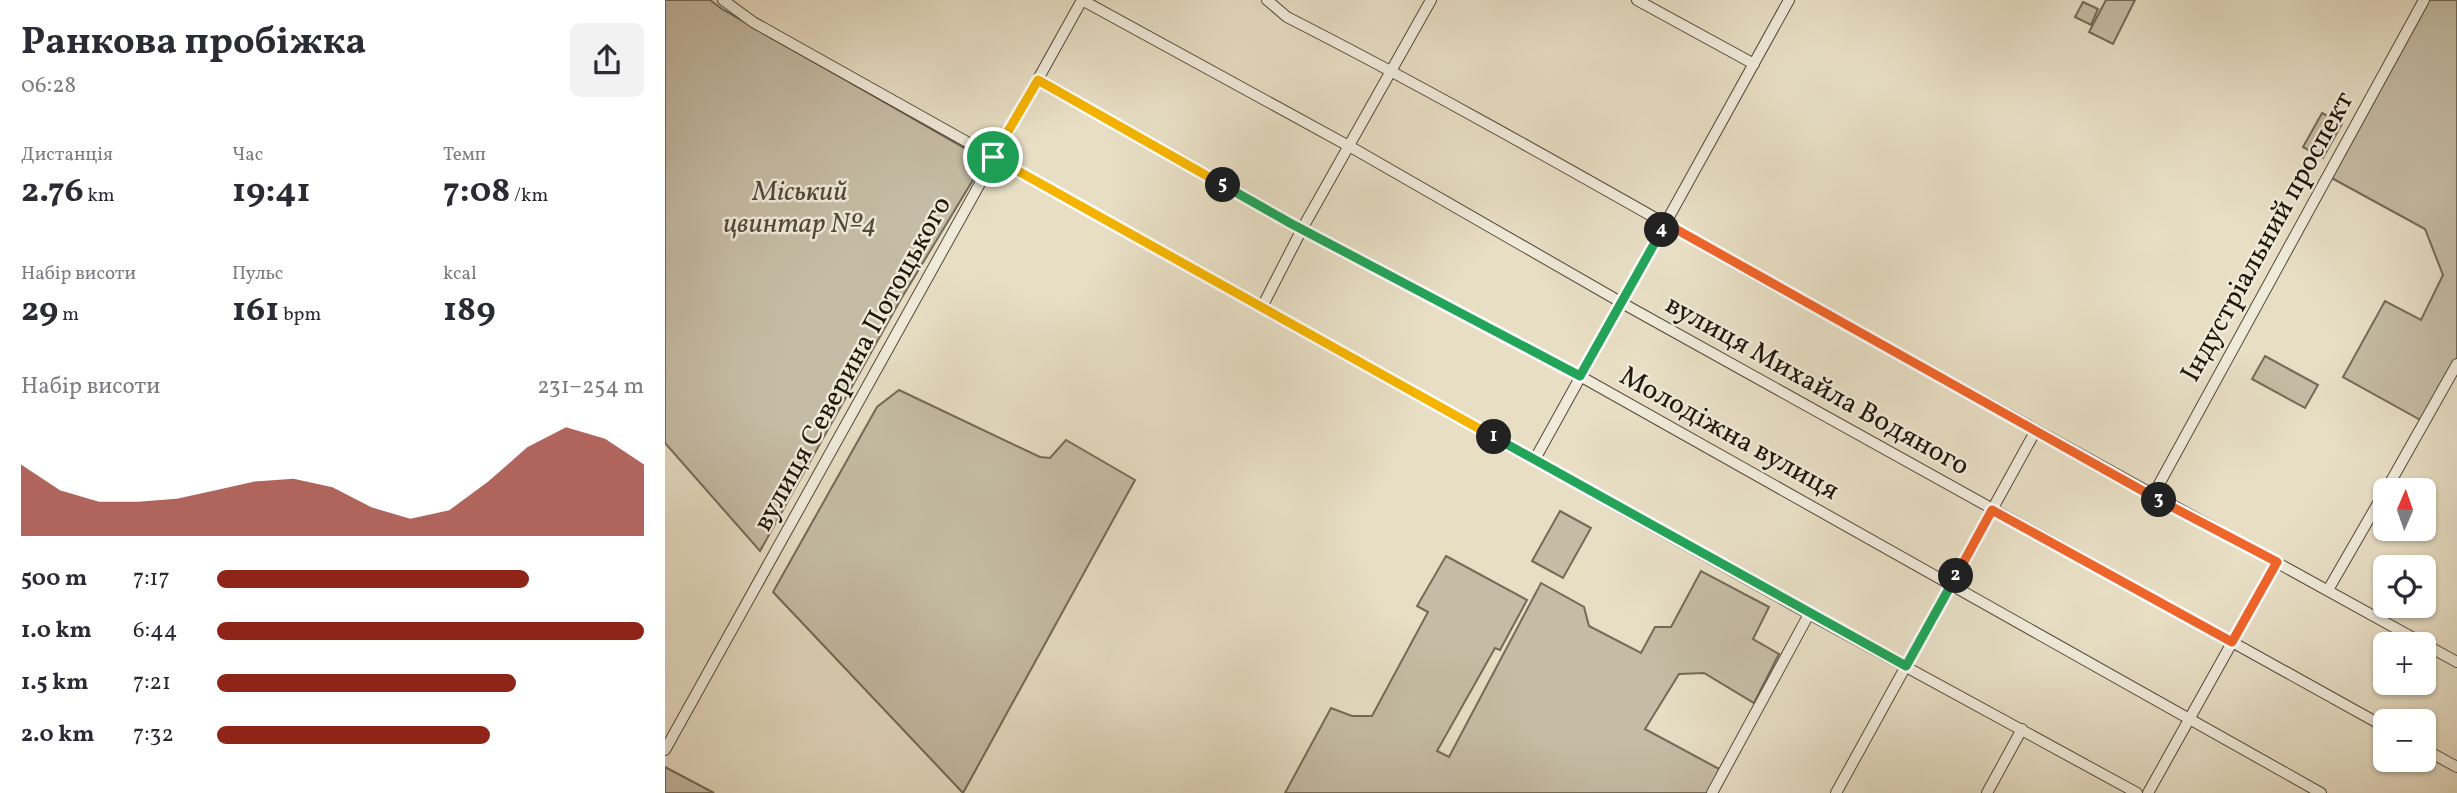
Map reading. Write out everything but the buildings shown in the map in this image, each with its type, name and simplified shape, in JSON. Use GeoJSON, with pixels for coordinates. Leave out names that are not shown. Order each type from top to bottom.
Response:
{"type":"FeatureCollection","features":[{"type":"Feature","properties":{"kind":"street"},"geometry":{"type":"LineString","coordinates":[[723,0],[753,22],[993,157],[1809,614],[2137,793]]}},
{"type":"Feature","properties":{"kind":"street","name":"вулиця Северина Потоцького"},"geometry":{"type":"LineString","coordinates":[[665,750],[1082,0]]}},
{"type":"Feature","properties":{"kind":"street","name":"вулиця Михайла Водяного"},"geometry":{"type":"LineString","coordinates":[[1082,0],[1349,146],[1992,510],[2373,720]]}},
{"type":"Feature","properties":{"kind":"street"},"geometry":{"type":"LineString","coordinates":[[1267,0],[1287,17],[1665,223],[2153,497],[2457,662]]}},
{"type":"Feature","properties":{"kind":"street"},"geometry":{"type":"LineString","coordinates":[[1262,307],[1302,229],[1431,0]]}},
{"type":"Feature","properties":{"kind":"street"},"geometry":{"type":"LineString","coordinates":[[1637,0],[1754,64]]}},
{"type":"Feature","properties":{"kind":"street"},"geometry":{"type":"LineString","coordinates":[[1535,459],[1789,0]]}},
{"type":"Feature","properties":{"kind":"street","name":"Індустріальний проспект"},"geometry":{"type":"LineString","coordinates":[[2153,497],[2424,0]]}},
{"type":"Feature","properties":{"kind":"street","name":"Молодіжна вулиця"},"geometry":{"type":"LineString","coordinates":[[1038,80],[1302,229],[1580,376],[2321,793]]}},
{"type":"Feature","properties":{"kind":"street"},"geometry":{"type":"LineString","coordinates":[[2392,478],[2457,364]]}},
{"type":"Feature","properties":{"kind":"street"},"geometry":{"type":"LineString","coordinates":[[1836,793],[2036,430]]}},
{"type":"Feature","properties":{"kind":"street"},"geometry":{"type":"LineString","coordinates":[[2327,590],[2373,511]]}},
{"type":"Feature","properties":{"kind":"street"},"geometry":{"type":"LineString","coordinates":[[2148,793],[2277,562]]}},
{"type":"Feature","properties":{"kind":"street"},"geometry":{"type":"LineString","coordinates":[[1712,793],[1809,614]]}},
{"type":"Feature","properties":{"kind":"street"},"geometry":{"type":"LineString","coordinates":[[1987,793],[2022,729]]}},
{"type":"Feature","properties":{"kind":"street"},"geometry":{"type":"LineString","coordinates":[[2436,755],[2457,767]]}},
{"type":"Feature","properties":{"kind":"green space","name":"Міський цвинтар №4"},"geometry":{"type":"Polygon","coordinates":[[[665,0],[710,0],[985,160],[901,299],[760,551],[665,443],[665,0]]]}},
{"type":"Feature","properties":{"kind":"green space"},"geometry":{"type":"Polygon","coordinates":[[[2106,0],[2135,0],[2113,44],[2089,32],[2106,0]]]}},
{"type":"Feature","properties":{"kind":"green space"},"geometry":{"type":"Polygon","coordinates":[[[2424,0],[2457,0],[2457,361],[2424,422],[2343,377],[2385,301],[2421,320],[2443,275],[2425,229],[2328,176],[2424,0]]]}},
{"type":"Feature","properties":{"kind":"green space"},"geometry":{"type":"Polygon","coordinates":[[[2083,2],[2098,9],[2091,25],[2075,17],[2083,2]]]}},
{"type":"Feature","properties":{"kind":"green space"},"geometry":{"type":"Polygon","coordinates":[[[2322,113],[2342,124],[2323,158],[2303,147],[2322,113]]]}},
{"type":"Feature","properties":{"kind":"green space"},"geometry":{"type":"Polygon","coordinates":[[[2265,356],[2318,385],[2305,408],[2252,379],[2265,356]]]}},
{"type":"Feature","properties":{"kind":"green space"},"geometry":{"type":"Polygon","coordinates":[[[899,390],[1040,457],[1050,458],[1066,440],[1135,480],[963,793],[773,592],[877,407],[899,390]]]}},
{"type":"Feature","properties":{"kind":"green space"},"geometry":{"type":"Polygon","coordinates":[[[1560,511],[1591,528],[1563,578],[1532,561],[1560,511]]]}},
{"type":"Feature","properties":{"kind":"green space"},"geometry":{"type":"Polygon","coordinates":[[[1446,556],[1527,600],[1500,650],[1495,648],[1437,751],[1449,757],[1541,583],[1584,607],[1589,626],[1641,653],[1655,627],[1671,627],[1701,571],[1769,607],[1753,639],[1779,654],[1754,703],[1704,673],[1679,674],[1645,729],[1721,770],[1709,793],[1285,793],[1331,708],[1352,716],[1372,716],[1428,612],[1417,606],[1446,556]]]}},
{"type":"Feature","properties":{"kind":"green space"},"geometry":{"type":"Polygon","coordinates":[[[665,767],[714,793],[665,793],[665,767]]]}},
{"type":"Feature","properties":{"kind":"route"},"geometry":{"type":"LineString","coordinates":[[1038,80],[1290,223],[1580,376],[1665,223],[2153,497],[2277,562],[2232,642],[1992,510],[1906,666],[993,157],[1038,80]]}}]}
